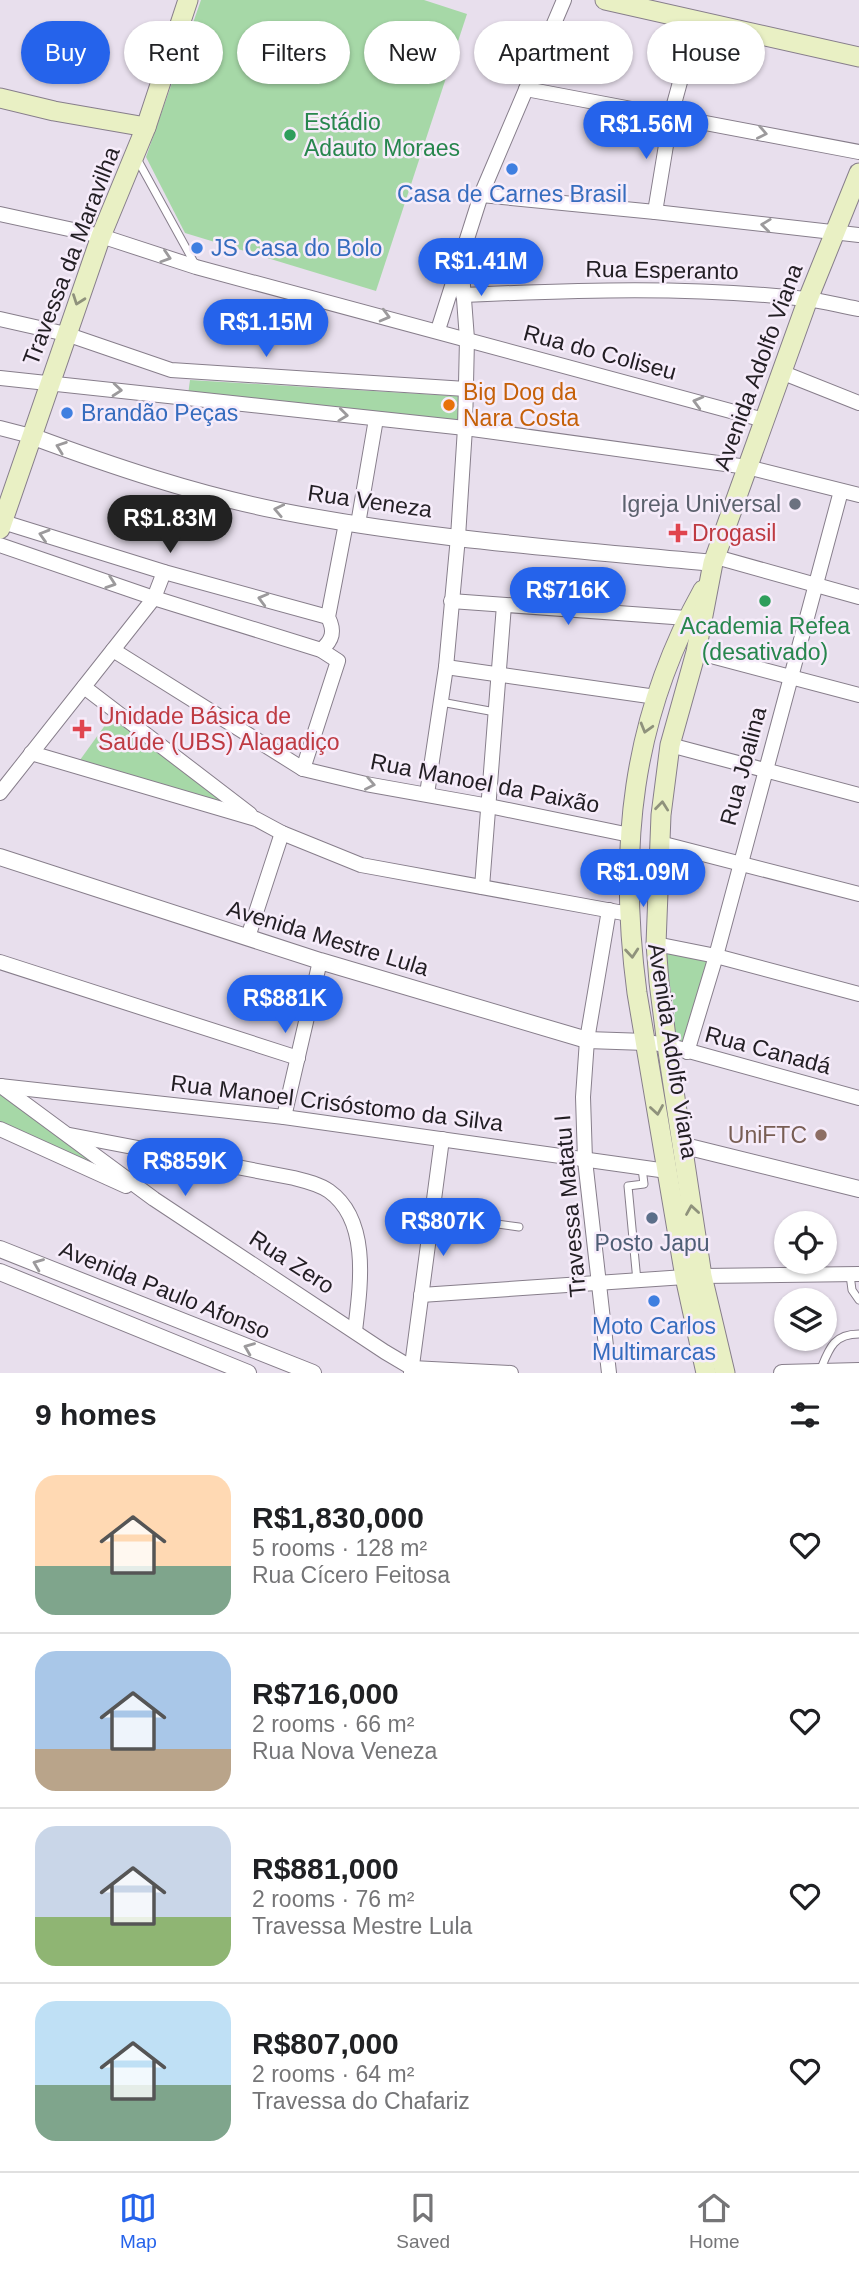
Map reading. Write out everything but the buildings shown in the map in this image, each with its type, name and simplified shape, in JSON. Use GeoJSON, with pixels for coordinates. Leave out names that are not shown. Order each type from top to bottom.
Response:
{"type":"FeatureCollection","features":[{"type":"Feature","properties":{"kind":"main road","name":"Travessa da Maravilha"},"geometry":{"type":"LineString","coordinates":[[1,525],[101,236],[146,127],[188,0]]}},
{"type":"Feature","properties":{"kind":"main road"},"geometry":{"type":"LineString","coordinates":[[604,0],[859,57]]}},
{"type":"Feature","properties":{"kind":"main road"},"geometry":{"type":"LineString","coordinates":[[0,98],[54,111],[146,127]]}},
{"type":"Feature","properties":{"kind":"main road","name":"Avenida Adolfo Viana"},"geometry":{"type":"LineString","coordinates":[[706,1373],[656,943],[660,843],[670,745],[696,652],[713,567],[808,299],[859,173]]}},
{"type":"Feature","properties":{"kind":"main road","name":"Avenida Adolfo Viana"},"geometry":{"type":"LineString","coordinates":[[713,567],[687,618],[658,690],[643,740],[636,777],[628,880],[637,993],[667,1171],[694,1276],[725,1373]]}},
{"type":"Feature","properties":{"kind":"main road"},"geometry":{"type":"LineString","coordinates":[[658,690],[676,682],[683,697]]}},
{"type":"Feature","properties":{"kind":"main road"},"geometry":{"type":"LineString","coordinates":[[628,880],[632,887],[643,889],[651,888],[659,880]]}},
{"type":"Feature","properties":{"kind":"street"},"geometry":{"type":"LineString","coordinates":[[438,330],[481,195],[564,0]]}},
{"type":"Feature","properties":{"kind":"street"},"geometry":{"type":"LineString","coordinates":[[655,212],[671,116],[697,20]]}},
{"type":"Feature","properties":{"kind":"street"},"geometry":{"type":"LineString","coordinates":[[526,89],[859,152]]}},
{"type":"Feature","properties":{"kind":"street"},"geometry":{"type":"LineString","coordinates":[[481,195],[859,236]]}},
{"type":"Feature","properties":{"kind":"street","name":"Rua do Coliseu"},"geometry":{"type":"LineString","coordinates":[[0,215],[101,236],[196,267],[438,330],[764,420]]}},
{"type":"Feature","properties":{"kind":"street"},"geometry":{"type":"LineString","coordinates":[[427,794],[446,667],[465,428],[467,339],[461,259]]}},
{"type":"Feature","properties":{"kind":"street","name":"Rua Esperanto"},"geometry":{"type":"LineString","coordinates":[[463,295],[680,290],[808,299],[859,309]]}},
{"type":"Feature","properties":{"kind":"street"},"geometry":{"type":"LineString","coordinates":[[0,318],[66,334],[171,370],[466,389]]}},
{"type":"Feature","properties":{"kind":"street"},"geometry":{"type":"LineString","coordinates":[[166,394],[171,370]]}},
{"type":"Feature","properties":{"kind":"street"},"geometry":{"type":"LineString","coordinates":[[781,372],[859,403]]}},
{"type":"Feature","properties":{"kind":"street"},"geometry":{"type":"LineString","coordinates":[[0,378],[465,428],[747,467],[859,495]]}},
{"type":"Feature","properties":{"kind":"street"},"geometry":{"type":"LineString","coordinates":[[321,650],[330,643],[332,635],[333,626],[328,617],[376,419]]}},
{"type":"Feature","properties":{"kind":"street"},"geometry":{"type":"LineString","coordinates":[[0,428],[31,436]]}},
{"type":"Feature","properties":{"kind":"street","name":"Rua Veneza"},"geometry":{"type":"LineString","coordinates":[[31,436],[108,463],[227,499],[352,523],[713,567]]}},
{"type":"Feature","properties":{"kind":"street","name":"Rua Joalina"},"geometry":{"type":"LineString","coordinates":[[687,1052],[716,956],[841,491]]}},
{"type":"Feature","properties":{"kind":"street"},"geometry":{"type":"LineString","coordinates":[[1,525],[328,617]]}},
{"type":"Feature","properties":{"kind":"street"},"geometry":{"type":"LineString","coordinates":[[0,545],[154,598],[321,650],[338,661],[303,769]]}},
{"type":"Feature","properties":{"kind":"street"},"geometry":{"type":"LineString","coordinates":[[713,567],[816,585],[859,597]]}},
{"type":"Feature","properties":{"kind":"street"},"geometry":{"type":"LineString","coordinates":[[0,793],[154,598],[164,572]]}},
{"type":"Feature","properties":{"kind":"street"},"geometry":{"type":"LineString","coordinates":[[451,601],[687,618]]}},
{"type":"Feature","properties":{"kind":"street"},"geometry":{"type":"LineString","coordinates":[[482,887],[504,605]]}},
{"type":"Feature","properties":{"kind":"street","name":"Rua Manoel da Paixão"},"geometry":{"type":"LineString","coordinates":[[113,650],[303,769],[366,784],[630,835]]}},
{"type":"Feature","properties":{"kind":"street"},"geometry":{"type":"LineString","coordinates":[[696,652],[859,695]]}},
{"type":"Feature","properties":{"kind":"street"},"geometry":{"type":"LineString","coordinates":[[446,667],[658,690]]}},
{"type":"Feature","properties":{"kind":"street"},"geometry":{"type":"LineString","coordinates":[[84,687],[256,819],[282,833],[361,865],[629,914]]}},
{"type":"Feature","properties":{"kind":"street"},"geometry":{"type":"LineString","coordinates":[[670,745],[859,795]]}},
{"type":"Feature","properties":{"kind":"street"},"geometry":{"type":"LineString","coordinates":[[31,753],[256,819]]}},
{"type":"Feature","properties":{"kind":"street"},"geometry":{"type":"LineString","coordinates":[[248,937],[282,833]]}},
{"type":"Feature","properties":{"kind":"street"},"geometry":{"type":"LineString","coordinates":[[660,843],[859,894]]}},
{"type":"Feature","properties":{"kind":"street","name":"Avenida Mestre Lula"},"geometry":{"type":"LineString","coordinates":[[0,857],[320,961],[587,1040],[646,1042]]}},
{"type":"Feature","properties":{"kind":"street","name":"Travessa Matatu I"},"geometry":{"type":"LineString","coordinates":[[609,910],[587,1040],[583,1097],[585,1160],[609,1373]]}},
{"type":"Feature","properties":{"kind":"street"},"geometry":{"type":"LineString","coordinates":[[656,943],[859,994]]}},
{"type":"Feature","properties":{"kind":"street"},"geometry":{"type":"LineString","coordinates":[[284,1117],[320,961]]}},
{"type":"Feature","properties":{"kind":"street"},"geometry":{"type":"LineString","coordinates":[[0,962],[298,1058]]}},
{"type":"Feature","properties":{"kind":"street","name":"Rua Canadá"},"geometry":{"type":"LineString","coordinates":[[646,1042],[667,1045],[859,1098]]}},
{"type":"Feature","properties":{"kind":"street","name":"Rua Manoel Crisóstomo da Silva"},"geometry":{"type":"LineString","coordinates":[[0,1086],[284,1117],[667,1171]]}},
{"type":"Feature","properties":{"kind":"street","name":"Rua Zero"},"geometry":{"type":"LineString","coordinates":[[0,1086],[154,1199],[412,1370]]}},
{"type":"Feature","properties":{"kind":"street"},"geometry":{"type":"LineString","coordinates":[[0,1129],[154,1199]]}},
{"type":"Feature","properties":{"kind":"street"},"geometry":{"type":"LineString","coordinates":[[64,1134],[293,1178],[328,1190],[340,1200],[351,1220],[358,1244],[361,1282],[355,1331]]}},
{"type":"Feature","properties":{"kind":"street"},"geometry":{"type":"LineString","coordinates":[[442,1139],[412,1370],[511,1373]]}},
{"type":"Feature","properties":{"kind":"street"},"geometry":{"type":"LineString","coordinates":[[681,1145],[859,1189]]}},
{"type":"Feature","properties":{"kind":"street","name":"Avenida Paulo Afonso"},"geometry":{"type":"LineString","coordinates":[[0,1249],[313,1373]]}},
{"type":"Feature","properties":{"kind":"street","name":"Avenida Paulo Afonso"},"geometry":{"type":"LineString","coordinates":[[0,1272],[248,1373]]}},
{"type":"Feature","properties":{"kind":"street"},"geometry":{"type":"LineString","coordinates":[[421,1295],[694,1276],[854,1274]]}},
{"type":"Feature","properties":{"kind":"street"},"geometry":{"type":"LineString","coordinates":[[782,1373],[859,1371]]}},
{"type":"Feature","properties":{"kind":"lane"},"geometry":{"type":"LineString","coordinates":[[135,155],[196,267]]}},
{"type":"Feature","properties":{"kind":"lane"},"geometry":{"type":"LineString","coordinates":[[441,702],[495,712]]}},
{"type":"Feature","properties":{"kind":"lane"},"geometry":{"type":"LineString","coordinates":[[637,1281],[628,1186],[644,1184],[642,1167]]}},
{"type":"Feature","properties":{"kind":"lane"},"geometry":{"type":"LineString","coordinates":[[431,1214],[519,1227]]}},
{"type":"Feature","properties":{"kind":"lane"},"geometry":{"type":"LineString","coordinates":[[854,1274],[852,1290],[859,1300]]}},
{"type":"Feature","properties":{"kind":"lane"},"geometry":{"type":"LineString","coordinates":[[820,1371],[836,1340],[842,1336],[859,1334]]}},
{"type":"Feature","properties":{"kind":"green space","name":"Estádio Adauto Moraes"},"geometry":{"type":"Polygon","coordinates":[[[201,0],[424,0],[467,14],[460,35],[460,21],[364,21],[364,84],[444,84],[376,291],[185,233],[146,157],[172,84],[223,84],[223,21],[194,21],[201,0]]]}},
{"type":"Feature","properties":{"kind":"green space"},"geometry":{"type":"Polygon","coordinates":[[[190,380],[471,397],[468,422],[188,395],[190,380]]]}},
{"type":"Feature","properties":{"kind":"green space"},"geometry":{"type":"Polygon","coordinates":[[[111,717],[229,805],[80,760],[111,717]]]}},
{"type":"Feature","properties":{"kind":"green space"},"geometry":{"type":"Polygon","coordinates":[[[663,947],[707,961],[685,1042],[674,1043],[671,1024],[675,1013],[663,947]]]}},
{"type":"Feature","properties":{"kind":"green space"},"geometry":{"type":"Polygon","coordinates":[[[0,1094],[11,1099],[113,1173],[0,1123],[0,1094]]]}},
{"type":"Feature","properties":{"kind":"place","name":"Estádio Adauto Moraes"},"geometry":{"type":"Point","coordinates":[290,135]}},
{"type":"Feature","properties":{"kind":"place","name":"Casa de Carnes Brasil"},"geometry":{"type":"Point","coordinates":[512,169]}},
{"type":"Feature","properties":{"kind":"place","name":"JS Casa do Bolo"},"geometry":{"type":"Point","coordinates":[197,248]}},
{"type":"Feature","properties":{"kind":"place","name":"Big Dog da Nara Costa"},"geometry":{"type":"Point","coordinates":[449,405]}},
{"type":"Feature","properties":{"kind":"place","name":"Brandão Peças"},"geometry":{"type":"Point","coordinates":[67,413]}},
{"type":"Feature","properties":{"kind":"place","name":"Igreja Universal"},"geometry":{"type":"Point","coordinates":[795,504]}},
{"type":"Feature","properties":{"kind":"place","name":"Drogasil"},"geometry":{"type":"Point","coordinates":[678,533]}},
{"type":"Feature","properties":{"kind":"place","name":"Academia Refea (desativado)"},"geometry":{"type":"Point","coordinates":[765,601]}},
{"type":"Feature","properties":{"kind":"place","name":"Unidade Básica de Saúde (UBS) Alagadiço"},"geometry":{"type":"Point","coordinates":[82,729]}},
{"type":"Feature","properties":{"kind":"place","name":"UniFTC"},"geometry":{"type":"Point","coordinates":[821,1135]}},
{"type":"Feature","properties":{"kind":"place","name":"Posto Japu"},"geometry":{"type":"Point","coordinates":[652,1218]}},
{"type":"Feature","properties":{"kind":"place","name":"Moto Carlos Multimarcas"},"geometry":{"type":"Point","coordinates":[654,1301]}}]}
